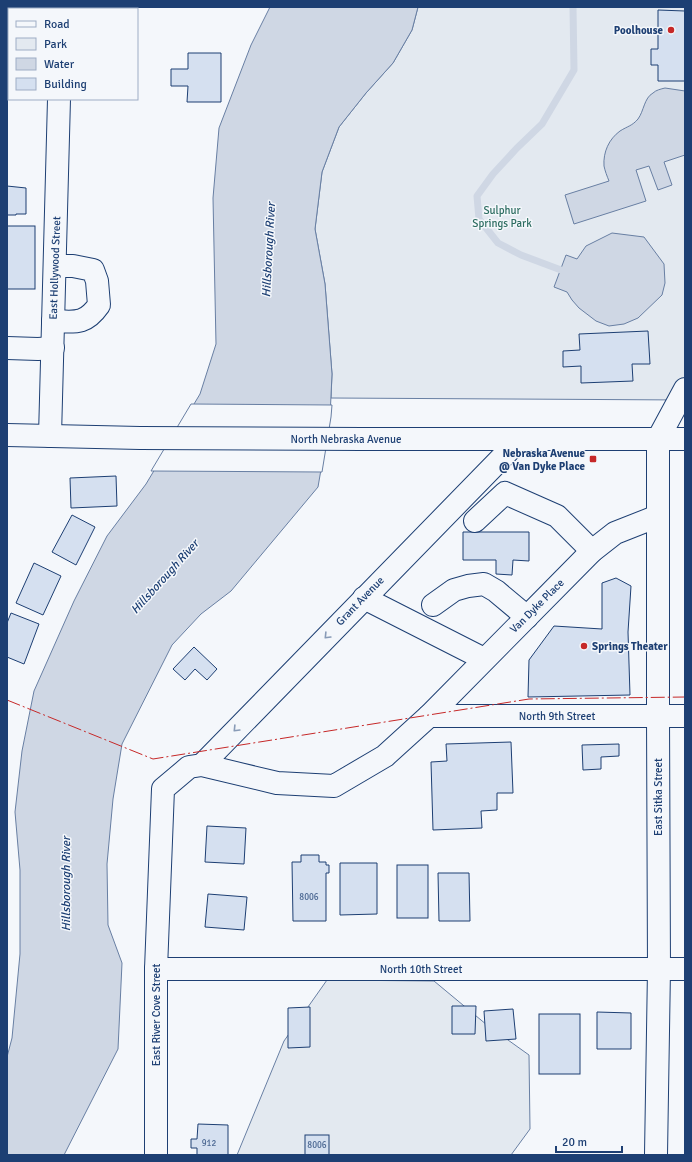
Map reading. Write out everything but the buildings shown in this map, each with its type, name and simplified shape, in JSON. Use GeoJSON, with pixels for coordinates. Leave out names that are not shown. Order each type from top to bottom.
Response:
{"type":"FeatureCollection","features":[{"type":"Feature","properties":{"kind":"street","name":"East Hollywood Street"},"geometry":{"type":"LineString","coordinates":[[50,436],[59,100]]}},
{"type":"Feature","properties":{"kind":"street"},"geometry":{"type":"LineString","coordinates":[[53,321],[73,322],[83,320],[93,314],[99,305],[97,281],[93,270],[73,266],[55,266]]}},
{"type":"Feature","properties":{"kind":"street"},"geometry":{"type":"LineString","coordinates":[[7,348],[52,348]]}},
{"type":"Feature","properties":{"kind":"street"},"geometry":{"type":"LineString","coordinates":[[658,439],[685,388]]}},
{"type":"Feature","properties":{"kind":"street","name":"North Nebraska Avenue"},"geometry":{"type":"LineString","coordinates":[[7,435],[140,438],[685,439]]}},
{"type":"Feature","properties":{"kind":"street","name":"Grant Avenue"},"geometry":{"type":"LineString","coordinates":[[202,765],[484,474],[520,439]]}},
{"type":"Feature","properties":{"kind":"street","name":"East Sitka Street"},"geometry":{"type":"LineString","coordinates":[[656,1155],[659,969],[658,439]]}},
{"type":"Feature","properties":{"kind":"street"},"geometry":{"type":"LineString","coordinates":[[484,474],[505,493],[557,516],[592,551]]}},
{"type":"Feature","properties":{"kind":"street"},"geometry":{"type":"LineString","coordinates":[[475,521],[505,493]]}},
{"type":"Feature","properties":{"kind":"street","name":"Van Dyke Place"},"geometry":{"type":"LineString","coordinates":[[202,765],[277,783],[334,786],[385,756],[429,716],[592,551],[615,533],[658,516]]}},
{"type":"Feature","properties":{"kind":"street"},"geometry":{"type":"LineString","coordinates":[[433,605],[454,590],[484,584],[496,591],[527,617]]}},
{"type":"Feature","properties":{"kind":"street"},"geometry":{"type":"LineString","coordinates":[[364,598],[484,659]]}},
{"type":"Feature","properties":{"kind":"street","name":"North 9th Street"},"geometry":{"type":"LineString","coordinates":[[429,716],[685,716]]}},
{"type":"Feature","properties":{"kind":"street","name":"East River Cove Street"},"geometry":{"type":"LineString","coordinates":[[156,1155],[156,969],[163,789],[189,767],[202,765]]}},
{"type":"Feature","properties":{"kind":"street","name":"North 10th Street"},"geometry":{"type":"LineString","coordinates":[[156,969],[685,969]]}},
{"type":"Feature","properties":{"kind":"green space","name":"Sulphur Springs Park"},"geometry":{"type":"Polygon","coordinates":[[[418,7],[685,7],[685,400],[331,398],[332,374],[325,284],[315,229],[322,172],[339,127],[366,93],[393,63],[412,30],[418,7]]]}},
{"type":"Feature","properties":{"kind":"green space"},"geometry":{"type":"Polygon","coordinates":[[[327,980],[434,981],[487,1025],[529,1055],[530,1129],[511,1155],[237,1155],[284,1041],[327,980]]]}},
{"type":"Feature","properties":{"kind":"water","name":"Hillsborough River"},"geometry":{"type":"Polygon","coordinates":[[[270,7],[418,7],[412,30],[393,63],[366,93],[339,127],[322,172],[315,229],[325,284],[332,374],[330,417],[318,487],[231,591],[201,614],[172,645],[122,744],[113,799],[107,864],[108,925],[122,963],[118,1049],[64,1155],[7,1155],[7,1057],[12,1038],[20,954],[20,870],[15,812],[22,751],[34,691],[74,601],[107,536],[146,484],[200,394],[216,344],[213,198],[219,128],[251,45],[270,7]]]}},
{"type":"Feature","properties":{"kind":"water"},"geometry":{"type":"Polygon","coordinates":[[[665,88],[685,91],[685,155],[664,162],[672,185],[658,190],[649,166],[636,170],[646,201],[574,224],[565,195],[609,181],[604,168],[604,161],[610,142],[616,134],[632,125],[638,119],[650,95],[657,90],[665,88]]]}},
{"type":"Feature","properties":{"kind":"water"},"geometry":{"type":"Polygon","coordinates":[[[612,233],[644,237],[664,264],[665,283],[662,295],[638,318],[624,324],[609,326],[596,321],[579,308],[567,292],[554,287],[566,255],[577,259],[586,246],[612,233]]]}},
{"type":"Feature","properties":{"kind":"pier"},"geometry":{"type":"Polygon","coordinates":[[[191,404],[332,405],[322,472],[151,471],[191,404]]]}},
{"type":"Feature","properties":{"kind":"waterway"},"geometry":{"type":"LineString","coordinates":[[561,270],[521,255],[498,243],[479,219],[477,196],[493,174],[542,124],[574,70],[573,7]]}},
{"type":"Feature","properties":{"kind":"power"},"geometry":{"type":"LineString","coordinates":[[7,700],[153,759],[529,699],[685,697]]}},
{"type":"Feature","properties":{"kind":"place","name":"Poolhouse"},"geometry":{"type":"Point","coordinates":[671,30]}},
{"type":"Feature","properties":{"kind":"place","name":"Nebraska Avenue @ Van Dyke Place"},"geometry":{"type":"Point","coordinates":[593,459]}},
{"type":"Feature","properties":{"kind":"place","name":"Springs Theater"},"geometry":{"type":"Point","coordinates":[584,646]}}]}
